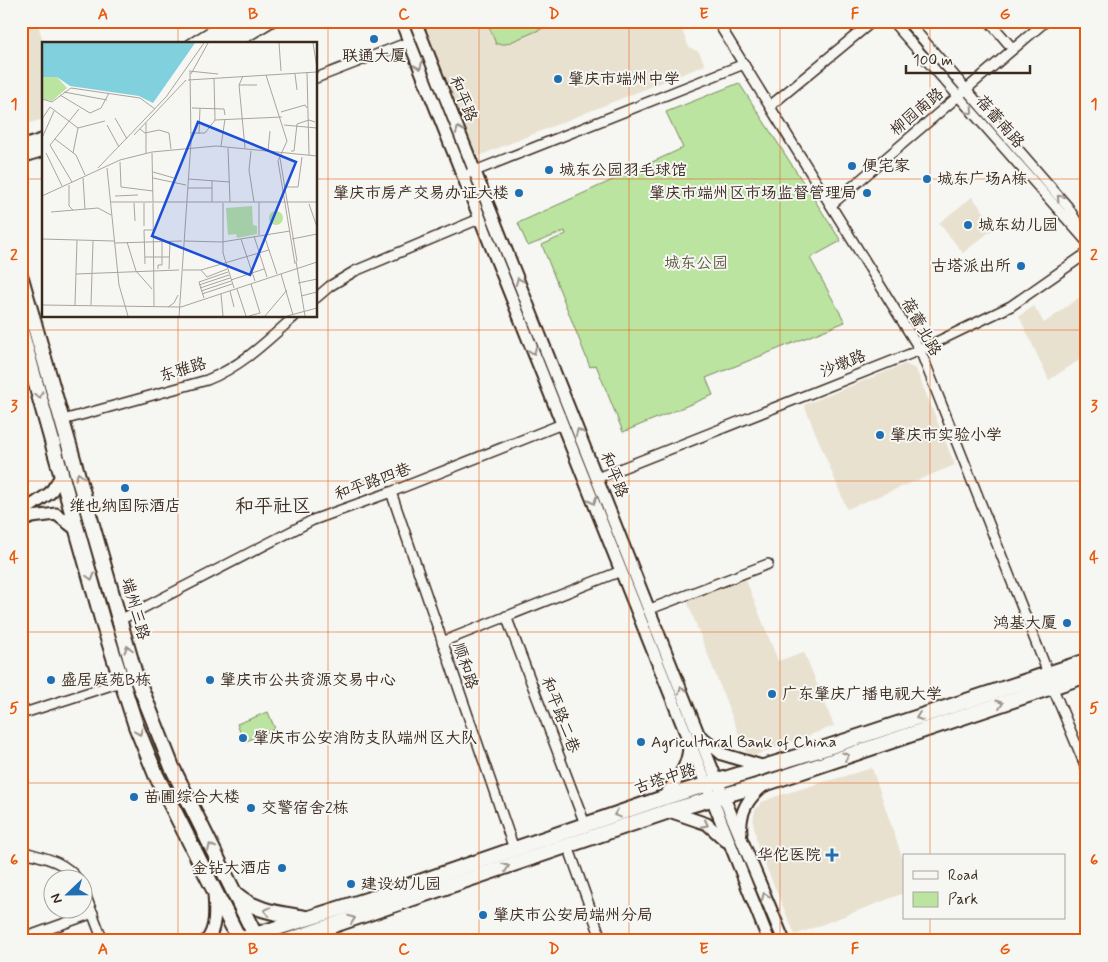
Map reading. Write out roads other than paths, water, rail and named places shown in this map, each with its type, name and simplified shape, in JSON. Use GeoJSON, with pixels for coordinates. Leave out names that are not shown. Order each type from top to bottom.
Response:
{"type":"FeatureCollection","features":[{"type":"Feature","properties":{"kind":"main road"},"geometry":{"type":"LineString","coordinates":[[206,42],[240,21]]}},
{"type":"Feature","properties":{"kind":"main road"},"geometry":{"type":"LineString","coordinates":[[224,42],[259,21]]}},
{"type":"Feature","properties":{"kind":"main road","name":"和平路"},"geometry":{"type":"LineString","coordinates":[[401,21],[689,741],[712,783]]}},
{"type":"Feature","properties":{"kind":"main road","name":"和平路"},"geometry":{"type":"LineString","coordinates":[[415,21],[700,735],[717,797],[738,847],[784,941]]}},
{"type":"Feature","properties":{"kind":"main road"},"geometry":{"type":"LineString","coordinates":[[21,146],[42,140]]}},
{"type":"Feature","properties":{"kind":"main road"},"geometry":{"type":"LineString","coordinates":[[21,164],[26,156],[42,151]]}},
{"type":"Feature","properties":{"kind":"main road","name":"端州三路"},"geometry":{"type":"LineString","coordinates":[[21,278],[25,304],[63,420],[134,671],[160,741],[256,938]]}},
{"type":"Feature","properties":{"kind":"main road","name":"端州三路"},"geometry":{"type":"LineString","coordinates":[[21,331],[122,682],[156,775],[238,940]]}},
{"type":"Feature","properties":{"kind":"main road"},"geometry":{"type":"LineString","coordinates":[[21,513],[50,493],[62,475]]}},
{"type":"Feature","properties":{"kind":"main road"},"geometry":{"type":"LineString","coordinates":[[21,522],[32,517],[56,514],[78,530]]}},
{"type":"Feature","properties":{"kind":"main road","name":"古塔中路"},"geometry":{"type":"LineString","coordinates":[[238,940],[256,938],[308,919],[375,904],[568,846],[669,811],[767,783],[1050,680],[1087,661]]}},
{"type":"Feature","properties":{"kind":"main road","name":"古塔中路"},"geometry":{"type":"LineString","coordinates":[[287,941],[304,938],[375,904],[514,849],[585,824],[663,798],[1050,680],[1087,674]]}},
{"type":"Feature","properties":{"kind":"main road"},"geometry":{"type":"LineString","coordinates":[[700,735],[722,754],[765,767]]}},
{"type":"Feature","properties":{"kind":"main road"},"geometry":{"type":"LineString","coordinates":[[663,798],[688,760],[689,741]]}},
{"type":"Feature","properties":{"kind":"main road"},"geometry":{"type":"LineString","coordinates":[[819,750],[826,763]]}},
{"type":"Feature","properties":{"kind":"main road"},"geometry":{"type":"LineString","coordinates":[[738,847],[744,806],[767,783]]}},
{"type":"Feature","properties":{"kind":"main road"},"geometry":{"type":"LineString","coordinates":[[669,811],[698,820],[714,828],[738,847]]}},
{"type":"Feature","properties":{"kind":"main road","name":"和平路"},"geometry":{"type":"LineString","coordinates":[[738,847],[769,941]]}},
{"type":"Feature","properties":{"kind":"main road"},"geometry":{"type":"LineString","coordinates":[[206,941],[210,937],[214,919],[214,890]]}},
{"type":"Feature","properties":{"kind":"main road"},"geometry":{"type":"LineString","coordinates":[[232,891],[249,904],[264,911],[308,919]]}},
{"type":"Feature","properties":{"kind":"street"},"geometry":{"type":"LineString","coordinates":[[193,42],[227,21]]}},
{"type":"Feature","properties":{"kind":"street"},"geometry":{"type":"LineString","coordinates":[[238,42],[273,21]]}},
{"type":"Feature","properties":{"kind":"street"},"geometry":{"type":"LineString","coordinates":[[770,106],[873,21]]}},
{"type":"Feature","properties":{"kind":"street","name":"蓓蕾南路"},"geometry":{"type":"LineString","coordinates":[[892,21],[1087,241]]}},
{"type":"Feature","properties":{"kind":"street","name":"蓓蕾南路"},"geometry":{"type":"LineString","coordinates":[[907,21],[1068,207],[1087,241]]}},
{"type":"Feature","properties":{"kind":"street"},"geometry":{"type":"LineString","coordinates":[[990,21],[1013,49]]}},
{"type":"Feature","properties":{"kind":"street","name":"柳园南路"},"geometry":{"type":"LineString","coordinates":[[831,205],[1046,21]]}},
{"type":"Feature","properties":{"kind":"street","name":"蓓蕾北路"},"geometry":{"type":"LineString","coordinates":[[719,22],[920,350],[1087,770]]}},
{"type":"Feature","properties":{"kind":"street"},"geometry":{"type":"LineString","coordinates":[[318,77],[409,42]]}},
{"type":"Feature","properties":{"kind":"street"},"geometry":{"type":"LineString","coordinates":[[462,175],[744,64]]}},
{"type":"Feature","properties":{"kind":"street"},"geometry":{"type":"LineString","coordinates":[[21,146],[42,133]]}},
{"type":"Feature","properties":{"kind":"street"},"geometry":{"type":"LineString","coordinates":[[26,156],[42,155]]}},
{"type":"Feature","properties":{"kind":"street"},"geometry":{"type":"LineString","coordinates":[[318,296],[330,286],[355,271],[480,219]]}},
{"type":"Feature","properties":{"kind":"street","name":"沙墩路"},"geometry":{"type":"LineString","coordinates":[[597,478],[920,350],[1011,306],[1087,253]]}},
{"type":"Feature","properties":{"kind":"street","name":"东雅路"},"geometry":{"type":"LineString","coordinates":[[63,420],[206,380],[227,372],[243,362],[293,318]]}},
{"type":"Feature","properties":{"kind":"street","name":"和平路四巷"},"geometry":{"type":"LineString","coordinates":[[120,620],[312,520],[390,492],[562,424]]}},
{"type":"Feature","properties":{"kind":"street","name":"顺和路"},"geometry":{"type":"LineString","coordinates":[[390,492],[514,849]]}},
{"type":"Feature","properties":{"kind":"street"},"geometry":{"type":"LineString","coordinates":[[650,610],[768,564]]}},
{"type":"Feature","properties":{"kind":"street"},"geometry":{"type":"LineString","coordinates":[[442,642],[621,571]]}},
{"type":"Feature","properties":{"kind":"street","name":"和平路二巷"},"geometry":{"type":"LineString","coordinates":[[506,616],[585,824]]}},
{"type":"Feature","properties":{"kind":"street"},"geometry":{"type":"LineString","coordinates":[[21,714],[122,682]]}},
{"type":"Feature","properties":{"kind":"street"},"geometry":{"type":"LineString","coordinates":[[568,846],[602,941]]}},
{"type":"Feature","properties":{"kind":"street"},"geometry":{"type":"LineString","coordinates":[[21,851],[58,862],[70,870]]}},
{"type":"Feature","properties":{"kind":"street"},"geometry":{"type":"LineString","coordinates":[[92,908],[103,941]]}},
{"type":"Feature","properties":{"kind":"street"},"geometry":{"type":"LineString","coordinates":[[21,939],[94,913]]}},
{"type":"Feature","properties":{"kind":"place","name":"联通大厦"},"geometry":{"type":"Point","coordinates":[374,39]}},
{"type":"Feature","properties":{"kind":"place","name":"肇庆市端州中学"},"geometry":{"type":"Point","coordinates":[558,79]}},
{"type":"Feature","properties":{"kind":"place","name":"便宅家"},"geometry":{"type":"Point","coordinates":[852,166]}},
{"type":"Feature","properties":{"kind":"place","name":"城东公园羽毛球馆"},"geometry":{"type":"Point","coordinates":[549,170]}},
{"type":"Feature","properties":{"kind":"place","name":"城东广场A栋"},"geometry":{"type":"Point","coordinates":[927,179]}},
{"type":"Feature","properties":{"kind":"place","name":"肇庆市房产交易办证大楼"},"geometry":{"type":"Point","coordinates":[519,193]}},
{"type":"Feature","properties":{"kind":"place","name":"肇庆市端州区市场监督管理局"},"geometry":{"type":"Point","coordinates":[867,193]}},
{"type":"Feature","properties":{"kind":"place","name":"城东幼儿园"},"geometry":{"type":"Point","coordinates":[968,225]}},
{"type":"Feature","properties":{"kind":"place","name":"古塔派出所"},"geometry":{"type":"Point","coordinates":[1021,266]}},
{"type":"Feature","properties":{"kind":"place","name":"肇庆市实验小学"},"geometry":{"type":"Point","coordinates":[880,435]}},
{"type":"Feature","properties":{"kind":"place","name":"维也纳国际酒店"},"geometry":{"type":"Point","coordinates":[125,488]}},
{"type":"Feature","properties":{"kind":"place","name":"鸿基大厦"},"geometry":{"type":"Point","coordinates":[1067,623]}},
{"type":"Feature","properties":{"kind":"place","name":"盛居庭苑B栋"},"geometry":{"type":"Point","coordinates":[51,680]}},
{"type":"Feature","properties":{"kind":"place","name":"肇庆市公共资源交易中心"},"geometry":{"type":"Point","coordinates":[210,680]}},
{"type":"Feature","properties":{"kind":"place","name":"广东肇庆广播电视大学"},"geometry":{"type":"Point","coordinates":[772,694]}},
{"type":"Feature","properties":{"kind":"place","name":"肇庆市公安消防支队端州区大队"},"geometry":{"type":"Point","coordinates":[243,738]}},
{"type":"Feature","properties":{"kind":"place","name":"Agricultural Bank of China"},"geometry":{"type":"Point","coordinates":[641,742]}},
{"type":"Feature","properties":{"kind":"place","name":"苗圃综合大楼"},"geometry":{"type":"Point","coordinates":[134,797]}},
{"type":"Feature","properties":{"kind":"place","name":"交警宿舍2栋"},"geometry":{"type":"Point","coordinates":[251,808]}},
{"type":"Feature","properties":{"kind":"place","name":"华佗医院"},"geometry":{"type":"Point","coordinates":[832,855]}},
{"type":"Feature","properties":{"kind":"place","name":"金钻大酒店"},"geometry":{"type":"Point","coordinates":[282,868]}},
{"type":"Feature","properties":{"kind":"place","name":"建设幼儿园"},"geometry":{"type":"Point","coordinates":[351,884]}},
{"type":"Feature","properties":{"kind":"place","name":"肇庆市公安局端州分局"},"geometry":{"type":"Point","coordinates":[483,915]}},
{"type":"Feature","properties":{"kind":"district","name":"和平社区"},"geometry":{"type":"Point","coordinates":[273,506]}},
{"type":"Feature","properties":{"kind":"park label","name":"城东公园"},"geometry":{"type":"Point","coordinates":[696,263]}}]}
